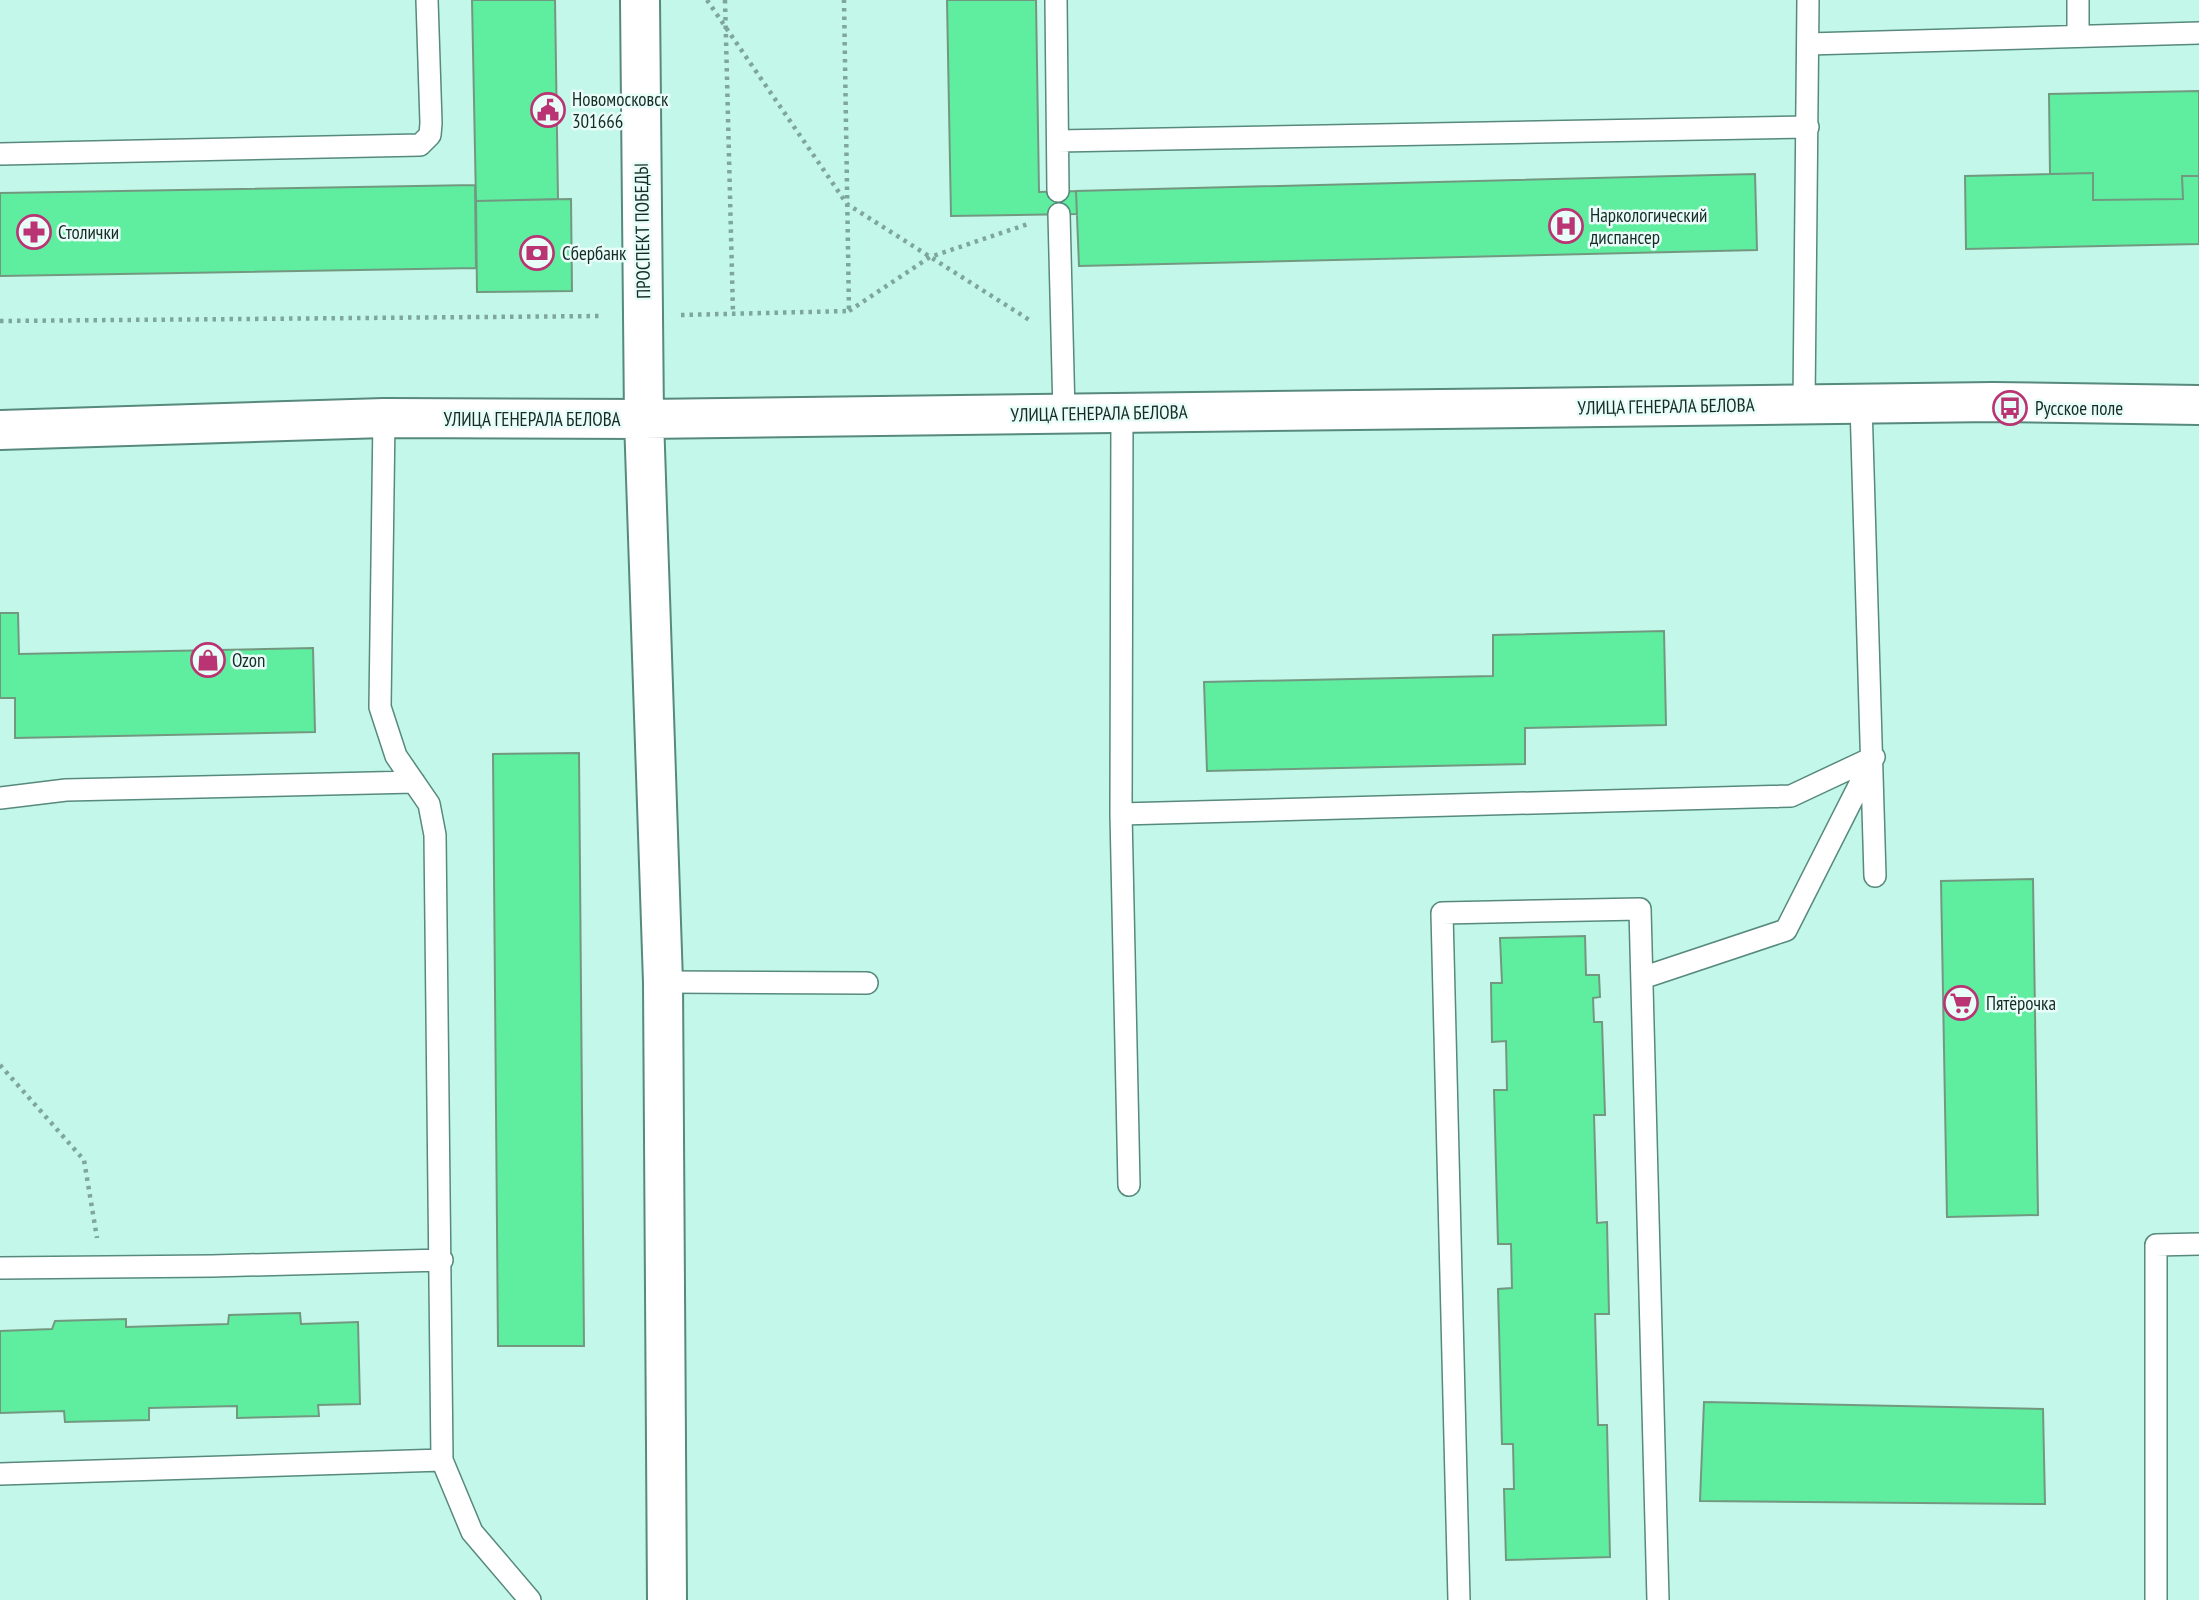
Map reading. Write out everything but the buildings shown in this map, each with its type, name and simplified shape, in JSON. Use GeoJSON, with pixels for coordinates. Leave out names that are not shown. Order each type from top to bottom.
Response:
{"type":"FeatureCollection","features":[{"type":"Feature","properties":{"kind":"street","name":"ПРОСПЕКТ ПОБЕДЫ"},"geometry":{"type":"LineString","coordinates":[[640,0],[644,419],[663,982],[667,1600]]}},
{"type":"Feature","properties":{"kind":"street","name":"УЛИЦА ГЕНЕРАЛА БЕЛОВА"},"geometry":{"type":"LineString","coordinates":[[0,430],[384,418],[644,419],[1804,404],[2199,405]]}},
{"type":"Feature","properties":{"kind":"lane"},"geometry":{"type":"LineString","coordinates":[[0,154],[420,145],[430,135],[431,123],[427,0]]}},
{"type":"Feature","properties":{"kind":"lane"},"geometry":{"type":"LineString","coordinates":[[1056,0],[1058,191]]}},
{"type":"Feature","properties":{"kind":"lane"},"geometry":{"type":"LineString","coordinates":[[1804,404],[1808,0]]}},
{"type":"Feature","properties":{"kind":"lane"},"geometry":{"type":"LineString","coordinates":[[2078,0],[2078,36]]}},
{"type":"Feature","properties":{"kind":"lane"},"geometry":{"type":"LineString","coordinates":[[1808,44],[2199,33]]}},
{"type":"Feature","properties":{"kind":"lane"},"geometry":{"type":"LineString","coordinates":[[1058,141],[1808,127]]}},
{"type":"Feature","properties":{"kind":"lane"},"geometry":{"type":"LineString","coordinates":[[1059,214],[1064,413]]}},
{"type":"Feature","properties":{"kind":"lane"},"geometry":{"type":"LineString","coordinates":[[1861,404],[1874,757],[1875,876]]}},
{"type":"Feature","properties":{"kind":"lane"},"geometry":{"type":"LineString","coordinates":[[1122,412],[1121,814],[1129,1185]]}},
{"type":"Feature","properties":{"kind":"lane"},"geometry":{"type":"LineString","coordinates":[[384,418],[380,707],[396,756],[429,804],[435,835],[442,1260],[442,1460],[472,1532],[530,1600]]}},
{"type":"Feature","properties":{"kind":"lane"},"geometry":{"type":"LineString","coordinates":[[1121,814],[1791,796],[1874,757]]}},
{"type":"Feature","properties":{"kind":"lane"},"geometry":{"type":"LineString","coordinates":[[1642,978],[1786,930],[1874,757]]}},
{"type":"Feature","properties":{"kind":"lane"},"geometry":{"type":"LineString","coordinates":[[0,798],[66,790],[414,782]]}},
{"type":"Feature","properties":{"kind":"lane"},"geometry":{"type":"LineString","coordinates":[[1459,1600],[1442,913],[1640,909],[1658,1600]]}},
{"type":"Feature","properties":{"kind":"lane"},"geometry":{"type":"LineString","coordinates":[[663,982],[867,983]]}},
{"type":"Feature","properties":{"kind":"lane"},"geometry":{"type":"LineString","coordinates":[[2156,1600],[2156,1245],[2199,1244]]}},
{"type":"Feature","properties":{"kind":"lane"},"geometry":{"type":"LineString","coordinates":[[0,1268],[442,1260]]}},
{"type":"Feature","properties":{"kind":"lane"},"geometry":{"type":"LineString","coordinates":[[0,1475],[442,1460]]}},
{"type":"Feature","properties":{"kind":"path"},"geometry":{"type":"LineString","coordinates":[[707,0],[847,204],[1062,341]]}},
{"type":"Feature","properties":{"kind":"path"},"geometry":{"type":"LineString","coordinates":[[725,0],[733,313]]}},
{"type":"Feature","properties":{"kind":"path"},"geometry":{"type":"LineString","coordinates":[[844,0],[849,311]]}},
{"type":"Feature","properties":{"kind":"path"},"geometry":{"type":"LineString","coordinates":[[0,321],[849,311],[930,257],[1059,214]]}},
{"type":"Feature","properties":{"kind":"path"},"geometry":{"type":"LineString","coordinates":[[0,1065],[84,1160],[102,1267]]}},
{"type":"Feature","properties":{"kind":"place","name":"Новомосковск 301666"},"geometry":{"type":"Point","coordinates":[548,110]}},
{"type":"Feature","properties":{"kind":"place","name":"Наркологический диспансер"},"geometry":{"type":"Point","coordinates":[1566,226]}},
{"type":"Feature","properties":{"kind":"place","name":"Столички"},"geometry":{"type":"Point","coordinates":[34,232]}},
{"type":"Feature","properties":{"kind":"place","name":"Сбербанк"},"geometry":{"type":"Point","coordinates":[537,253]}},
{"type":"Feature","properties":{"kind":"place","name":"Русское поле"},"geometry":{"type":"Point","coordinates":[2010,408]}},
{"type":"Feature","properties":{"kind":"place","name":"Ozon"},"geometry":{"type":"Point","coordinates":[208,660]}},
{"type":"Feature","properties":{"kind":"place","name":"Пятёрочка"},"geometry":{"type":"Point","coordinates":[1961,1003]}}]}
